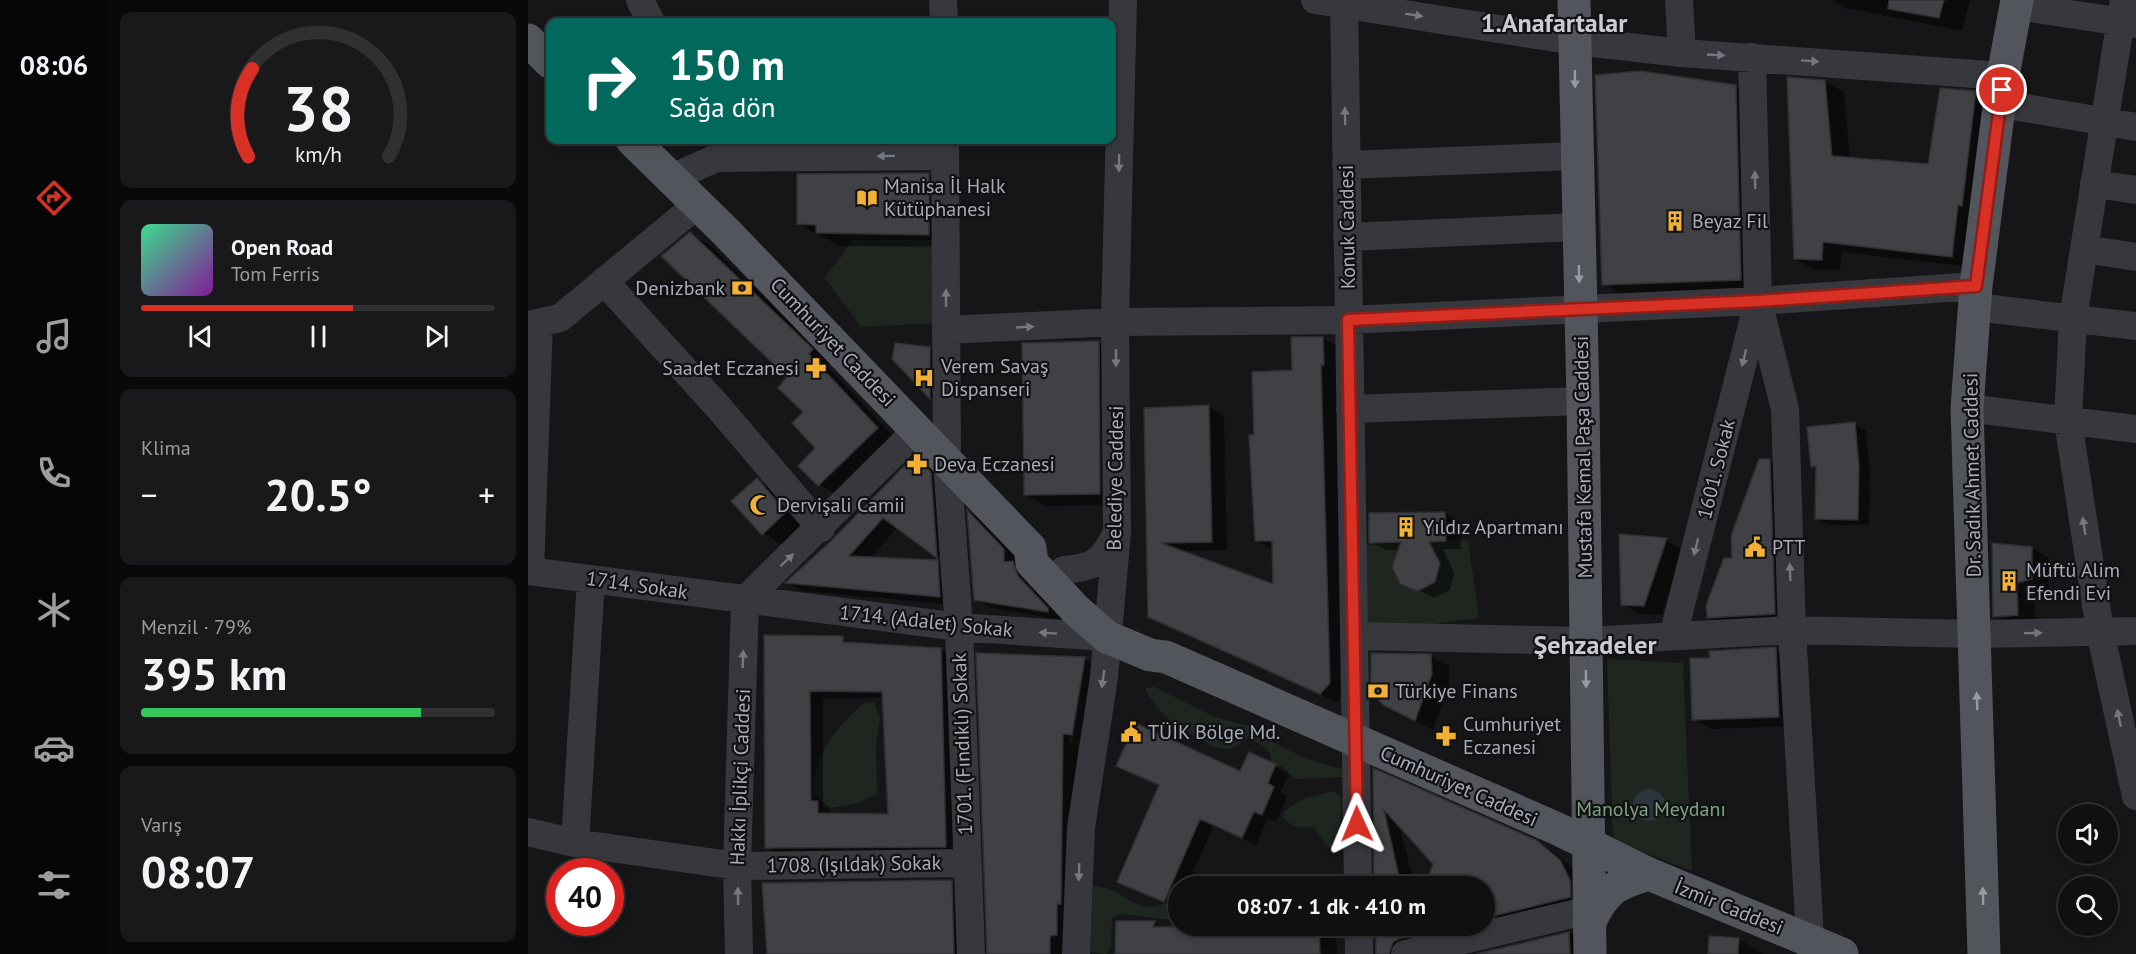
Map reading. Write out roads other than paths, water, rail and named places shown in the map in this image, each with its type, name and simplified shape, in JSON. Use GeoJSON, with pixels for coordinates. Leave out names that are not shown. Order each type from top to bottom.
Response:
{"type":"FeatureCollection","features":[{"type":"Feature","properties":{"kind":"main road","name":"Mustafa Kemal Paşa Caddesi"},"geometry":{"type":"LineString","coordinates":[[1574,0],[1583,401],[1589,929]]}},
{"type":"Feature","properties":{"kind":"main road","name":"Dr. Sadık Ahmet Caddesi"},"geometry":{"type":"LineString","coordinates":[[1984,954],[1967,408],[1975,296],[2002,90],[2017,3]]}},
{"type":"Feature","properties":{"kind":"main road"},"geometry":{"type":"LineString","coordinates":[[528,40],[546,58]]}},
{"type":"Feature","properties":{"kind":"main road","name":"Cumhuriyet Caddesi"},"geometry":{"type":"LineString","coordinates":[[636,144],[672,178],[709,171],[917,430],[1030,548],[1047,551],[1107,626]]}},
{"type":"Feature","properties":{"kind":"main road","name":"Cumhuriyet Caddesi"},"geometry":{"type":"LineString","coordinates":[[1030,548],[1032,563],[1076,610],[1107,626],[1155,643],[1166,657],[1587,842],[1649,874]]}},
{"type":"Feature","properties":{"kind":"main road"},"geometry":{"type":"LineString","coordinates":[[1589,929],[1606,893],[1624,882],[1649,874]]}},
{"type":"Feature","properties":{"kind":"main road","name":"İzmir Caddesi"},"geometry":{"type":"LineString","coordinates":[[1649,874],[1822,950]]}},
{"type":"Feature","properties":{"kind":"street"},"geometry":{"type":"LineString","coordinates":[[640,0],[649,18]]}},
{"type":"Feature","properties":{"kind":"street"},"geometry":{"type":"LineString","coordinates":[[944,0],[944,18]]}},
{"type":"Feature","properties":{"kind":"street","name":"Belediye Caddesi"},"geometry":{"type":"LineString","coordinates":[[1076,954],[1081,828],[1104,677],[1117,532],[1115,322],[1123,0]]}},
{"type":"Feature","properties":{"kind":"street"},"geometry":{"type":"LineString","coordinates":[[1315,0],[1344,2],[1575,41],[1682,53],[1752,57],[2002,90],[2103,123],[2136,127]]}},
{"type":"Feature","properties":{"kind":"street"},"geometry":{"type":"LineString","coordinates":[[1679,0],[1682,53]]}},
{"type":"Feature","properties":{"kind":"street","name":"Konuk Caddesi"},"geometry":{"type":"LineString","coordinates":[[1344,2],[1348,320],[1356,636],[1358,876]]}},
{"type":"Feature","properties":{"kind":"street"},"geometry":{"type":"LineString","coordinates":[[2017,3],[2127,15],[2103,123],[2073,318],[2068,421],[2100,631],[2136,796]]}},
{"type":"Feature","properties":{"kind":"street"},"geometry":{"type":"LineString","coordinates":[[1752,57],[1758,301],[1785,410],[1792,630],[1822,950]]}},
{"type":"Feature","properties":{"kind":"street"},"geometry":{"type":"LineString","coordinates":[[672,178],[709,171],[945,148]]}},
{"type":"Feature","properties":{"kind":"street","name":"1701. (Fındıklı) Sokak"},"geometry":{"type":"LineString","coordinates":[[945,148],[947,462],[958,627],[971,954]]}},
{"type":"Feature","properties":{"kind":"street"},"geometry":{"type":"LineString","coordinates":[[1346,165],[1577,156]]}},
{"type":"Feature","properties":{"kind":"street"},"geometry":{"type":"LineString","coordinates":[[529,571],[534,324],[560,318],[604,281],[709,171]]}},
{"type":"Feature","properties":{"kind":"street"},"geometry":{"type":"LineString","coordinates":[[2094,184],[2136,190]]}},
{"type":"Feature","properties":{"kind":"street"},"geometry":{"type":"LineString","coordinates":[[1347,237],[1578,227]]}},
{"type":"Feature","properties":{"kind":"street"},"geometry":{"type":"LineString","coordinates":[[2084,249],[2136,257]]}},
{"type":"Feature","properties":{"kind":"street"},"geometry":{"type":"LineString","coordinates":[[604,281],[720,409],[820,528]]}},
{"type":"Feature","properties":{"kind":"street"},"geometry":{"type":"LineString","coordinates":[[946,330],[1115,322],[1348,320],[1758,301],[1975,296],[2073,318],[2136,326]]}},
{"type":"Feature","properties":{"kind":"street","name":"1601. Sokak"},"geometry":{"type":"LineString","coordinates":[[1673,636],[1758,301]]}},
{"type":"Feature","properties":{"kind":"street"},"geometry":{"type":"LineString","coordinates":[[1350,410],[1583,401]]}},
{"type":"Feature","properties":{"kind":"street"},"geometry":{"type":"LineString","coordinates":[[1967,408],[2136,429]]}},
{"type":"Feature","properties":{"kind":"street"},"geometry":{"type":"LineString","coordinates":[[745,600],[917,430]]}},
{"type":"Feature","properties":{"kind":"street"},"geometry":{"type":"LineString","coordinates":[[1064,570],[1088,568],[1105,556],[1117,532]]}},
{"type":"Feature","properties":{"kind":"street","name":"1714. Sokak"},"geometry":{"type":"LineString","coordinates":[[529,571],[745,600]]}},
{"type":"Feature","properties":{"kind":"street"},"geometry":{"type":"LineString","coordinates":[[575,843],[591,579]]}},
{"type":"Feature","properties":{"kind":"street","name":"1714. (Adalet) Sokak"},"geometry":{"type":"LineString","coordinates":[[745,600],[958,627],[1107,626]]}},
{"type":"Feature","properties":{"kind":"street","name":"Hakkı İplikçi Caddesi"},"geometry":{"type":"LineString","coordinates":[[739,954],[737,866],[745,600]]}},
{"type":"Feature","properties":{"kind":"street"},"geometry":{"type":"LineString","coordinates":[[1356,636],[1586,641],[1792,630],[1975,634],[2136,631]]}},
{"type":"Feature","properties":{"kind":"street","name":"1708. (Işıldak) Sokak"},"geometry":{"type":"LineString","coordinates":[[528,832],[575,843],[737,866],[966,863]]}},
{"type":"Feature","properties":{"kind":"street"},"geometry":{"type":"LineString","coordinates":[[1405,954],[1589,929]]}},
{"type":"Feature","properties":{"kind":"street"},"geometry":{"type":"LineString","coordinates":[[1359,936],[1359,954]]}},
{"type":"Feature","properties":{"kind":"place","name":"Manisa İl Halk Kütüphanesi"},"geometry":{"type":"Point","coordinates":[867,198]}},
{"type":"Feature","properties":{"kind":"place","name":"Beyaz Fil"},"geometry":{"type":"Point","coordinates":[1675,221]}},
{"type":"Feature","properties":{"kind":"place","name":"Denizbank"},"geometry":{"type":"Point","coordinates":[742,288]}},
{"type":"Feature","properties":{"kind":"place","name":"Saadet Eczanesi"},"geometry":{"type":"Point","coordinates":[816,368]}},
{"type":"Feature","properties":{"kind":"place","name":"Verem Savaş Dispanseri"},"geometry":{"type":"Point","coordinates":[924,378]}},
{"type":"Feature","properties":{"kind":"place","name":"Deva Eczanesi"},"geometry":{"type":"Point","coordinates":[917,464]}},
{"type":"Feature","properties":{"kind":"place","name":"Dervişali Camii"},"geometry":{"type":"Point","coordinates":[760,505]}},
{"type":"Feature","properties":{"kind":"place","name":"Yıldız Apartmanı"},"geometry":{"type":"Point","coordinates":[1406,527]}},
{"type":"Feature","properties":{"kind":"place","name":"PTT"},"geometry":{"type":"Point","coordinates":[1755,547]}},
{"type":"Feature","properties":{"kind":"place","name":"Müftü Alim Efendi Evi"},"geometry":{"type":"Point","coordinates":[2009,581]}},
{"type":"Feature","properties":{"kind":"place","name":"Türkiye Finans"},"geometry":{"type":"Point","coordinates":[1378,691]}},
{"type":"Feature","properties":{"kind":"place","name":"TÜİK Bölge Md."},"geometry":{"type":"Point","coordinates":[1131,732]}},
{"type":"Feature","properties":{"kind":"place","name":"Cumhuriyet Eczanesi"},"geometry":{"type":"Point","coordinates":[1446,736]}},
{"type":"Feature","properties":{"kind":"district","name":"1.Anafartalar"},"geometry":{"type":"Point","coordinates":[1554,22]}},
{"type":"Feature","properties":{"kind":"district","name":"Şehzadeler"},"geometry":{"type":"Point","coordinates":[1595,644]}},
{"type":"Feature","properties":{"kind":"park label","name":"Manolya Meydanı"},"geometry":{"type":"Point","coordinates":[1651,809]}}]}
